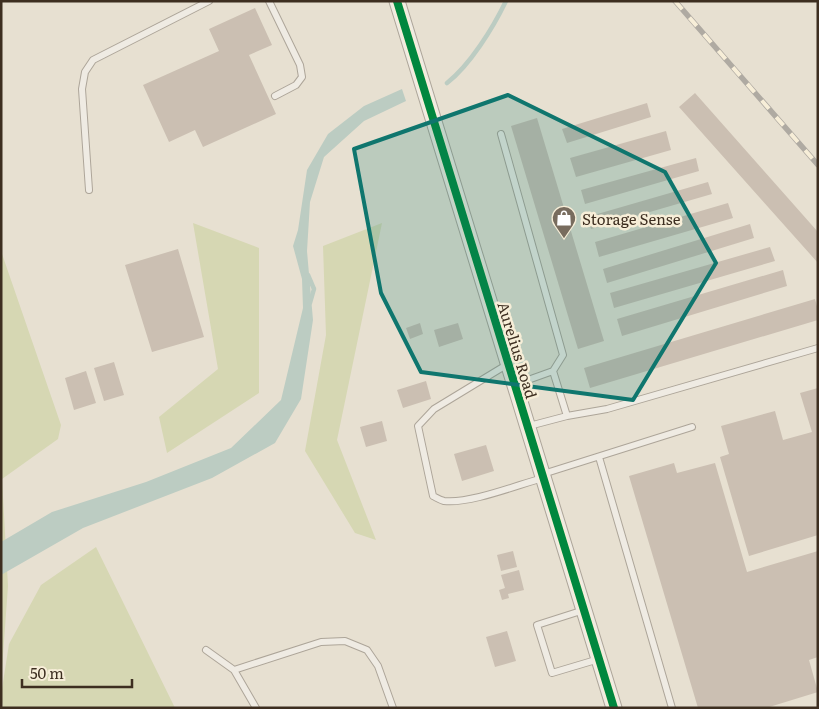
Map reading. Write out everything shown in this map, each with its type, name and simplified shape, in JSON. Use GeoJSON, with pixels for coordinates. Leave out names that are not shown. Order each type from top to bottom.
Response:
{"type":"FeatureCollection","features":[{"type":"Feature","properties":{"kind":"street","name":"Aurelius Road"},"geometry":{"type":"LineString","coordinates":[[400,2],[514,384],[614,708]]}},
{"type":"Feature","properties":{"kind":"lane"},"geometry":{"type":"LineString","coordinates":[[89,190],[82,89],[85,72],[93,60],[209,1]]}},
{"type":"Feature","properties":{"kind":"lane"},"geometry":{"type":"LineString","coordinates":[[269,1],[300,65],[302,77],[296,85],[275,96]]}},
{"type":"Feature","properties":{"kind":"lane"},"geometry":{"type":"LineString","coordinates":[[501,134],[563,355],[553,371],[514,384]]}},
{"type":"Feature","properties":{"kind":"lane"},"geometry":{"type":"LineString","coordinates":[[528,427],[568,416],[607,409],[818,348]]}},
{"type":"Feature","properties":{"kind":"lane"},"geometry":{"type":"LineString","coordinates":[[508,364],[434,409],[418,426],[433,496],[442,501],[477,497],[692,427]]}},
{"type":"Feature","properties":{"kind":"lane"},"geometry":{"type":"LineString","coordinates":[[553,371],[568,416]]}},
{"type":"Feature","properties":{"kind":"lane"},"geometry":{"type":"LineString","coordinates":[[599,457],[672,708]]}},
{"type":"Feature","properties":{"kind":"lane"},"geometry":{"type":"LineString","coordinates":[[584,610],[537,625],[552,674],[599,659]]}},
{"type":"Feature","properties":{"kind":"lane"},"geometry":{"type":"LineString","coordinates":[[234,670],[321,642],[345,641],[367,650],[378,666],[393,708]]}},
{"type":"Feature","properties":{"kind":"lane"},"geometry":{"type":"LineString","coordinates":[[206,650],[234,670],[256,708]]}},
{"type":"Feature","properties":{"kind":"highlighted area"},"geometry":{"type":"Polygon","coordinates":[[[508,95],[665,172],[716,263],[633,400],[421,372],[381,293],[354,149],[508,95]]]}},
{"type":"Feature","properties":{"kind":"green space"},"geometry":{"type":"Polygon","coordinates":[[[193,223],[259,248],[259,393],[167,453],[159,417],[218,369],[193,223]]]}},
{"type":"Feature","properties":{"kind":"green space"},"geometry":{"type":"Polygon","coordinates":[[[382,223],[337,440],[376,540],[355,533],[305,451],[326,335],[323,246],[382,223]]]}},
{"type":"Feature","properties":{"kind":"green space"},"geometry":{"type":"Polygon","coordinates":[[[1,251],[61,425],[58,439],[2,479],[8,586],[1,683],[1,251]]]}},
{"type":"Feature","properties":{"kind":"green space"},"geometry":{"type":"Polygon","coordinates":[[[96,547],[175,708],[3,708],[1,695],[9,644],[41,585],[96,547]]]}},
{"type":"Feature","properties":{"kind":"shaded area"},"geometry":{"type":"Polygon","coordinates":[[[402,89],[406,101],[364,121],[324,157],[310,202],[307,251],[313,320],[301,399],[275,443],[212,478],[83,528],[1,575],[1,542],[52,512],[146,482],[231,448],[281,400],[303,308],[302,279],[293,246],[298,230],[307,170],[328,134],[364,106],[402,89]]]}},
{"type":"Feature","properties":{"kind":"building"},"geometry":{"type":"Polygon","coordinates":[[[255,8],[272,45],[249,55],[276,114],[203,147],[195,130],[169,142],[143,85],[219,51],[209,29],[255,8]]]}},
{"type":"Feature","properties":{"kind":"building"},"geometry":{"type":"Polygon","coordinates":[[[695,93],[818,232],[818,263],[679,107],[695,93]]]}},
{"type":"Feature","properties":{"kind":"building"},"geometry":{"type":"Polygon","coordinates":[[[647,103],[651,117],[567,143],[562,129],[647,103]]]}},
{"type":"Feature","properties":{"kind":"building"},"geometry":{"type":"Polygon","coordinates":[[[537,118],[604,341],[578,349],[511,126],[537,118]]]}},
{"type":"Feature","properties":{"kind":"building"},"geometry":{"type":"Polygon","coordinates":[[[666,131],[671,150],[576,177],[570,158],[666,131]]]}},
{"type":"Feature","properties":{"kind":"building"},"geometry":{"type":"Polygon","coordinates":[[[696,158],[699,171],[585,204],[581,190],[696,158]]]}},
{"type":"Feature","properties":{"kind":"building"},"geometry":{"type":"Polygon","coordinates":[[[708,182],[712,194],[591,229],[587,217],[708,182]]]}},
{"type":"Feature","properties":{"kind":"building"},"geometry":{"type":"Polygon","coordinates":[[[728,203],[733,218],[599,257],[595,242],[728,203]]]}},
{"type":"Feature","properties":{"kind":"building"},"geometry":{"type":"Polygon","coordinates":[[[750,224],[754,238],[607,283],[603,269],[750,224]]]}},
{"type":"Feature","properties":{"kind":"building"},"geometry":{"type":"Polygon","coordinates":[[[770,247],[775,261],[614,308],[610,293],[770,247]]]}},
{"type":"Feature","properties":{"kind":"building"},"geometry":{"type":"Polygon","coordinates":[[[178,249],[204,337],[152,352],[125,265],[178,249]]]}},
{"type":"Feature","properties":{"kind":"building"},"geometry":{"type":"Polygon","coordinates":[[[783,270],[787,286],[622,336],[617,319],[783,270]]]}},
{"type":"Feature","properties":{"kind":"building"},"geometry":{"type":"Polygon","coordinates":[[[815,299],[818,320],[590,388],[584,368],[815,299]]]}},
{"type":"Feature","properties":{"kind":"building"},"geometry":{"type":"Polygon","coordinates":[[[420,323],[423,334],[410,339],[406,328],[420,323]]]}},
{"type":"Feature","properties":{"kind":"building"},"geometry":{"type":"Polygon","coordinates":[[[458,323],[463,339],[439,347],[434,330],[458,323]]]}},
{"type":"Feature","properties":{"kind":"building"},"geometry":{"type":"Polygon","coordinates":[[[114,362],[124,395],[104,401],[94,368],[114,362]]]}},
{"type":"Feature","properties":{"kind":"building"},"geometry":{"type":"Polygon","coordinates":[[[86,371],[96,403],[74,410],[65,378],[86,371]]]}},
{"type":"Feature","properties":{"kind":"building"},"geometry":{"type":"Polygon","coordinates":[[[426,381],[431,399],[403,408],[397,390],[426,381]]]}},
{"type":"Feature","properties":{"kind":"building"},"geometry":{"type":"Polygon","coordinates":[[[818,388],[818,535],[749,556],[720,457],[729,454],[721,426],[775,411],[783,440],[812,432],[800,393],[818,388]]]}},
{"type":"Feature","properties":{"kind":"building"},"geometry":{"type":"Polygon","coordinates":[[[382,421],[387,441],[366,447],[360,427],[382,421]]]}},
{"type":"Feature","properties":{"kind":"building"},"geometry":{"type":"Polygon","coordinates":[[[486,445],[494,471],[462,481],[454,454],[486,445]]]}},
{"type":"Feature","properties":{"kind":"building"},"geometry":{"type":"Polygon","coordinates":[[[674,463],[677,473],[715,463],[747,572],[818,551],[818,657],[809,660],[818,692],[766,708],[698,708],[629,476],[674,463]]]}},
{"type":"Feature","properties":{"kind":"building"},"geometry":{"type":"Polygon","coordinates":[[[513,551],[517,567],[501,571],[497,555],[513,551]]]}},
{"type":"Feature","properties":{"kind":"building"},"geometry":{"type":"Polygon","coordinates":[[[519,570],[524,590],[508,594],[509,598],[502,600],[499,590],[505,588],[501,575],[519,570]]]}},
{"type":"Feature","properties":{"kind":"building"},"geometry":{"type":"Polygon","coordinates":[[[507,631],[516,661],[495,667],[486,637],[507,631]]]}},
{"type":"Feature","properties":{"kind":"waterway"},"geometry":{"type":"LineString","coordinates":[[447,83],[464,66],[480,45],[495,23],[506,1]]}},
{"type":"Feature","properties":{"kind":"waterway"},"geometry":{"type":"LineString","coordinates":[[308,275],[314,289],[310,303]]}},
{"type":"Feature","properties":{"kind":"railway"},"geometry":{"type":"LineString","coordinates":[[675,1],[818,165]]}},
{"type":"Feature","properties":{"kind":"cycle path"},"geometry":{"type":"LineString","coordinates":[[397,1],[614,708]]}},
{"type":"Feature","properties":{"kind":"place","name":"Storage Sense"},"geometry":{"type":"Point","coordinates":[564,239]}}]}
